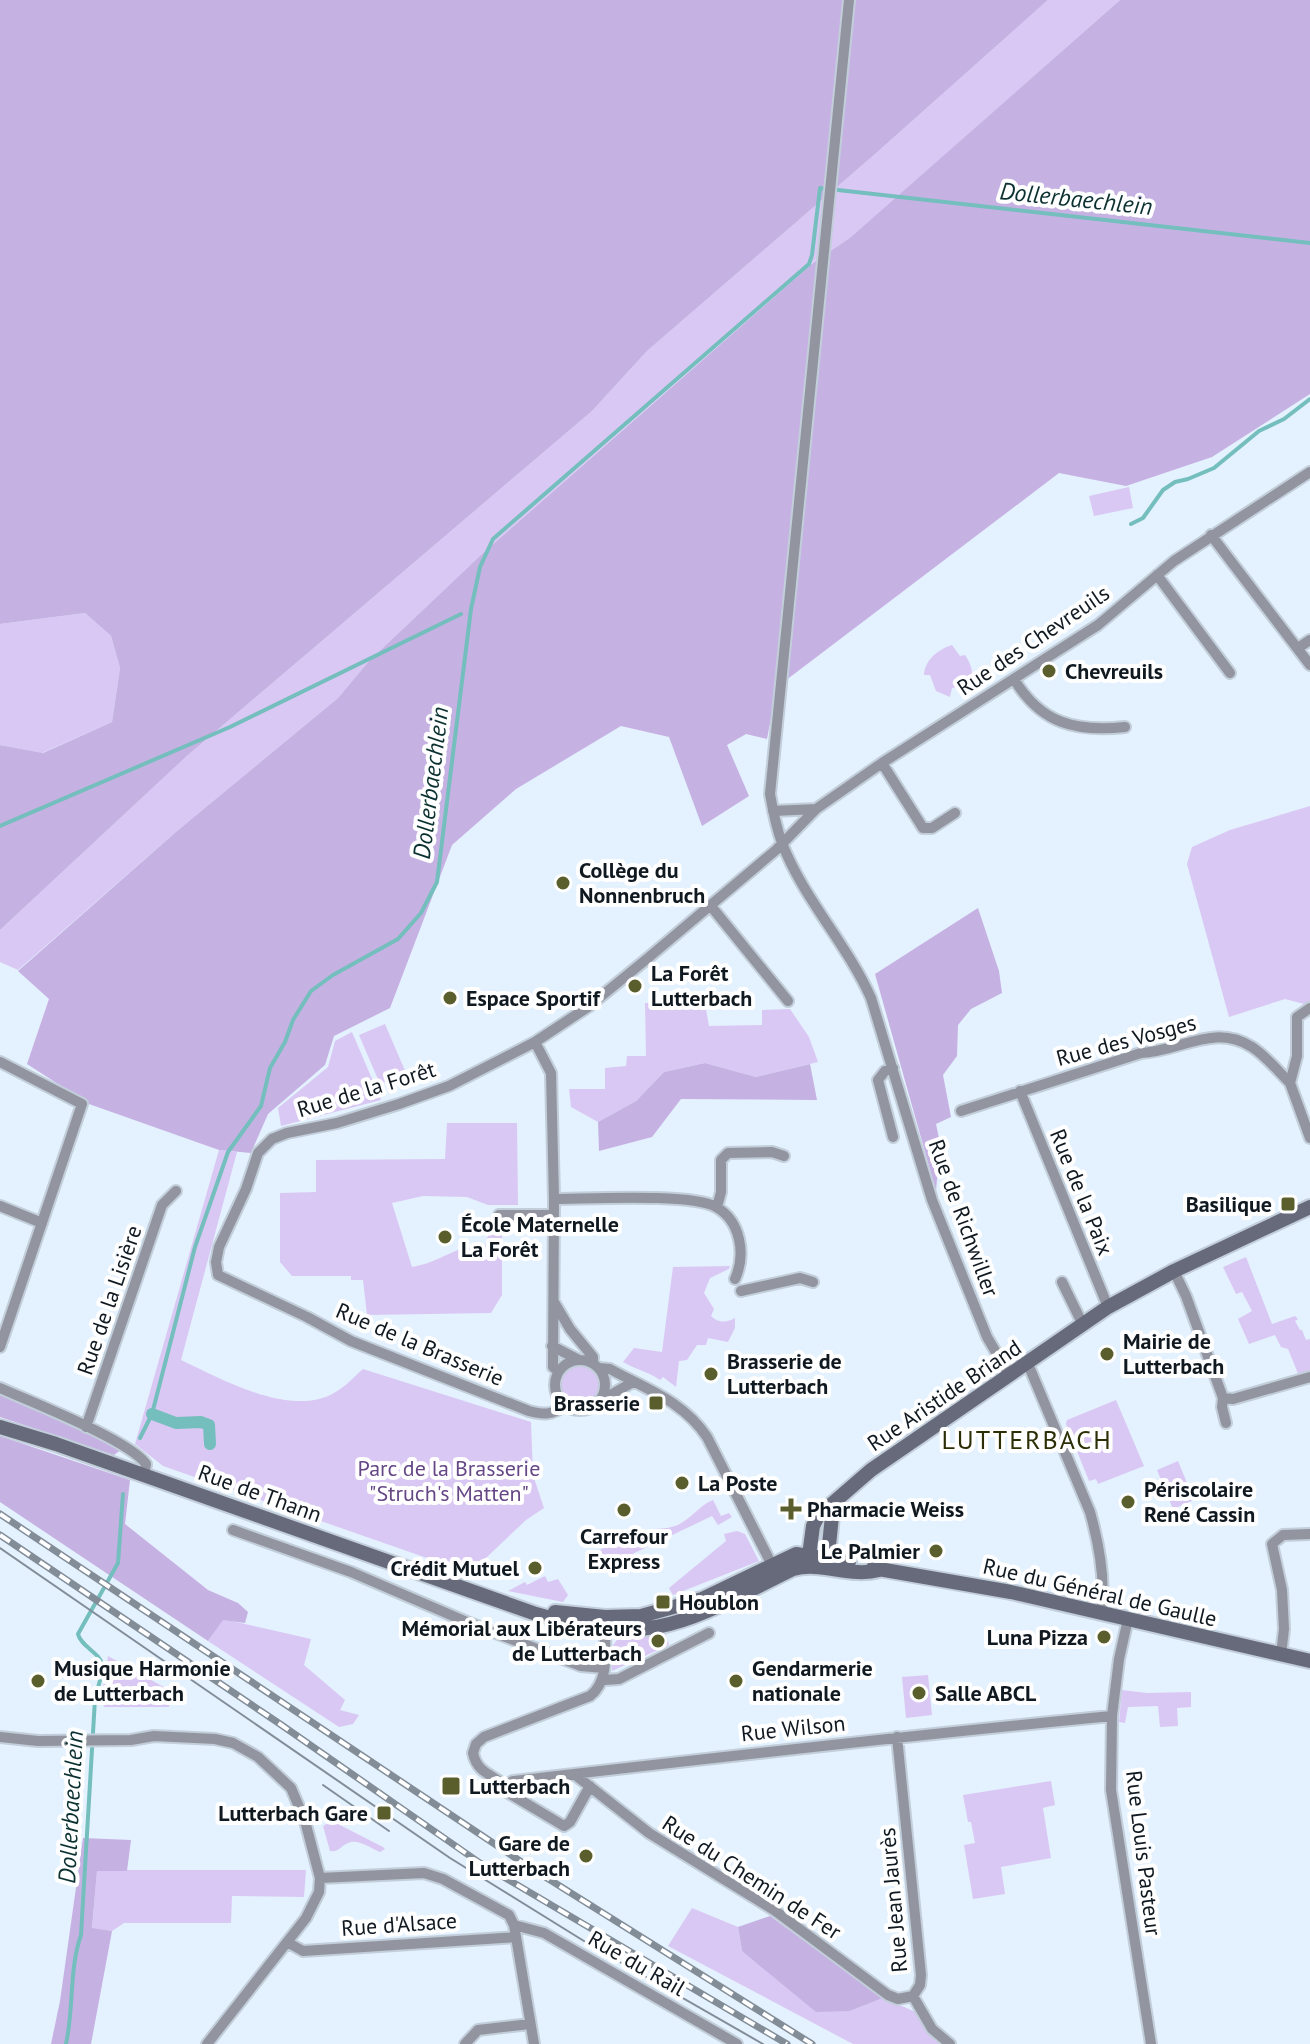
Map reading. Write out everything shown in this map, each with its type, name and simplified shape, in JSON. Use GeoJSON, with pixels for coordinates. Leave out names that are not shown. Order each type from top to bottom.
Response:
{"type":"FeatureCollection","features":[{"type":"Feature","properties":{"kind":"main road","name":"Rue Aristide Briand"},"geometry":{"type":"LineString","coordinates":[[808,1559],[813,1526],[818,1516],[871,1470],[928,1429],[1108,1307],[1174,1271],[1310,1207]]}},
{"type":"Feature","properties":{"kind":"main road","name":"Rue de Thann"},"geometry":{"type":"LineString","coordinates":[[0,1427],[536,1614],[605,1624],[683,1605],[774,1570],[796,1554],[808,1559]]}},
{"type":"Feature","properties":{"kind":"main road"},"geometry":{"type":"LineString","coordinates":[[827,1562],[833,1506]]}},
{"type":"Feature","properties":{"kind":"main road","name":"Rue du Général de Gaulle"},"geometry":{"type":"LineString","coordinates":[[808,1559],[1011,1592],[1310,1661]]}},
{"type":"Feature","properties":{"kind":"main road","name":"Rue de Thann"},"geometry":{"type":"LineString","coordinates":[[504,1603],[605,1624]]}},
{"type":"Feature","properties":{"kind":"street","name":"Rue de Richwiller"},"geometry":{"type":"LineString","coordinates":[[849,0],[770,794],[782,844],[793,867],[862,977],[932,1200],[987,1337],[1010,1376]]}},
{"type":"Feature","properties":{"kind":"street","name":"Rue des Chevreuils"},"geometry":{"type":"LineString","coordinates":[[782,844],[816,809],[882,763],[1098,625],[1211,535],[1310,472]]}},
{"type":"Feature","properties":{"kind":"street"},"geometry":{"type":"LineString","coordinates":[[1211,535],[1310,665]]}},
{"type":"Feature","properties":{"kind":"street"},"geometry":{"type":"LineString","coordinates":[[1157,575],[1230,673]]}},
{"type":"Feature","properties":{"kind":"street"},"geometry":{"type":"LineString","coordinates":[[1298,648],[1310,640]]}},
{"type":"Feature","properties":{"kind":"street"},"geometry":{"type":"LineString","coordinates":[[1014,679],[1037,709],[1071,727],[1095,730],[1125,727]]}},
{"type":"Feature","properties":{"kind":"street"},"geometry":{"type":"LineString","coordinates":[[882,763],[923,828],[932,828],[955,813]]}},
{"type":"Feature","properties":{"kind":"street"},"geometry":{"type":"LineString","coordinates":[[773,811],[816,809]]}},
{"type":"Feature","properties":{"kind":"street","name":"Rue de la Forêt"},"geometry":{"type":"LineString","coordinates":[[218,1275],[216,1262],[219,1247],[246,1189],[258,1153],[272,1139],[349,1119],[449,1086],[535,1042],[588,1007],[782,844]]}},
{"type":"Feature","properties":{"kind":"street"},"geometry":{"type":"LineString","coordinates":[[710,905],[788,1001]]}},
{"type":"Feature","properties":{"kind":"street"},"geometry":{"type":"LineString","coordinates":[[1310,1008],[1297,1017],[1297,1056],[1290,1083],[1310,1138]]}},
{"type":"Feature","properties":{"kind":"street","name":"Rue des Vosges"},"geometry":{"type":"LineString","coordinates":[[961,1111],[1141,1053],[1156,1052],[1218,1035],[1253,1048],[1290,1083]]}},
{"type":"Feature","properties":{"kind":"street"},"geometry":{"type":"LineString","coordinates":[[535,1042],[551,1073],[554,1199],[552,1346],[553,1367],[559,1371]]}},
{"type":"Feature","properties":{"kind":"street"},"geometry":{"type":"LineString","coordinates":[[0,1062],[82,1104],[0,1347]]}},
{"type":"Feature","properties":{"kind":"street","name":"Rue de Richwiller"},"geometry":{"type":"LineString","coordinates":[[893,1068],[885,1071],[878,1080],[893,1137]]}},
{"type":"Feature","properties":{"kind":"street","name":"Rue de la Paix"},"geometry":{"type":"LineString","coordinates":[[1020,1091],[1108,1307]]}},
{"type":"Feature","properties":{"kind":"street"},"geometry":{"type":"LineString","coordinates":[[717,1207],[721,1192],[721,1160],[728,1153],[772,1152],[784,1156]]}},
{"type":"Feature","properties":{"kind":"street","name":"Rue de la Lisière"},"geometry":{"type":"LineString","coordinates":[[86,1427],[162,1205],[176,1191]]}},
{"type":"Feature","properties":{"kind":"street"},"geometry":{"type":"LineString","coordinates":[[554,1199],[691,1199],[717,1207],[730,1220],[741,1242],[740,1264],[735,1279]]}},
{"type":"Feature","properties":{"kind":"street"},"geometry":{"type":"LineString","coordinates":[[0,1206],[42,1223]]}},
{"type":"Feature","properties":{"kind":"street"},"geometry":{"type":"LineString","coordinates":[[499,1215],[554,1215]]}},
{"type":"Feature","properties":{"kind":"street"},"geometry":{"type":"LineString","coordinates":[[1174,1271],[1223,1398],[1222,1411],[1226,1423]]}},
{"type":"Feature","properties":{"kind":"street","name":"Rue de la Brasserie"},"geometry":{"type":"LineString","coordinates":[[218,1275],[351,1341],[529,1411],[542,1415],[555,1413],[564,1406]]}},
{"type":"Feature","properties":{"kind":"street"},"geometry":{"type":"LineString","coordinates":[[741,1291],[800,1278],[813,1282]]}},
{"type":"Feature","properties":{"kind":"street"},"geometry":{"type":"LineString","coordinates":[[1062,1282],[1083,1325]]}},
{"type":"Feature","properties":{"kind":"street"},"geometry":{"type":"LineString","coordinates":[[554,1301],[570,1329],[593,1357],[605,1381],[600,1401]]}},
{"type":"Feature","properties":{"kind":"street"},"geometry":{"type":"LineString","coordinates":[[552,1346],[579,1360],[610,1369],[675,1402],[693,1418],[707,1437],[774,1570]]}},
{"type":"Feature","properties":{"kind":"street"},"geometry":{"type":"LineString","coordinates":[[579,1360],[564,1365],[554,1386],[559,1400],[571,1409],[587,1410],[633,1382]]}},
{"type":"Feature","properties":{"kind":"street"},"geometry":{"type":"LineString","coordinates":[[1028,1364],[1093,1523],[1104,1593],[1101,1612]]}},
{"type":"Feature","properties":{"kind":"street"},"geometry":{"type":"LineString","coordinates":[[1223,1398],[1233,1399],[1310,1377]]}},
{"type":"Feature","properties":{"kind":"street"},"geometry":{"type":"LineString","coordinates":[[0,1388],[86,1427],[143,1459],[146,1464],[144,1476]]}},
{"type":"Feature","properties":{"kind":"street","name":"Rue de Thann"},"geometry":{"type":"LineString","coordinates":[[233,1530],[351,1572],[467,1622],[604,1674]]}},
{"type":"Feature","properties":{"kind":"street"},"geometry":{"type":"LineString","coordinates":[[1281,1655],[1282,1590],[1271,1550],[1274,1541],[1283,1535],[1310,1534]]}},
{"type":"Feature","properties":{"kind":"street","name":"Rue Louis Pasteur"},"geometry":{"type":"LineString","coordinates":[[1128,1619],[1112,1716],[1111,1790],[1151,2044]]}},
{"type":"Feature","properties":{"kind":"street"},"geometry":{"type":"LineString","coordinates":[[590,1786],[570,1822],[564,1826],[507,1792],[505,1785],[481,1770],[473,1753],[479,1740],[590,1696],[599,1689],[604,1674],[605,1624]]}},
{"type":"Feature","properties":{"kind":"street"},"geometry":{"type":"LineString","coordinates":[[604,1674],[619,1679],[709,1633]]}},
{"type":"Feature","properties":{"kind":"street","name":"Rue Wilson"},"geometry":{"type":"LineString","coordinates":[[505,1785],[513,1781],[897,1737],[1112,1716]]}},
{"type":"Feature","properties":{"kind":"street"},"geometry":{"type":"LineString","coordinates":[[0,1737],[38,1741],[197,1737],[224,1740],[246,1750],[273,1769],[295,1796],[320,1878],[315,1904],[207,2044]]}},
{"type":"Feature","properties":{"kind":"street","name":"Rue Jean Jaurès"},"geometry":{"type":"LineString","coordinates":[[897,1737],[921,1975],[920,1985],[913,1996],[932,2029],[950,2044]]}},
{"type":"Feature","properties":{"kind":"street","name":"Rue du Chemin de Fer"},"geometry":{"type":"LineString","coordinates":[[574,1774],[649,1833],[774,1910],[888,1995],[898,1999],[913,1996]]}},
{"type":"Feature","properties":{"kind":"street"},"geometry":{"type":"LineString","coordinates":[[320,1878],[431,1874],[505,1912],[514,1925],[534,2044]]}},
{"type":"Feature","properties":{"kind":"street","name":"Rue du Rail"},"geometry":{"type":"LineString","coordinates":[[514,1925],[544,1933],[737,2044]]}},
{"type":"Feature","properties":{"kind":"street","name":"Rue d'Alsace"},"geometry":{"type":"LineString","coordinates":[[287,1942],[303,1951],[516,1937]]}},
{"type":"Feature","properties":{"kind":"street"},"geometry":{"type":"LineString","coordinates":[[465,2044],[478,2030],[530,2024]]}},
{"type":"Feature","properties":{"kind":"green space"},"geometry":{"type":"Polygon","coordinates":[[[1048,0],[1120,0],[850,239],[813,262],[483,553],[369,661],[338,698],[177,831],[18,970],[0,962],[0,930],[188,755],[592,411],[647,351],[1048,0]]]}},
{"type":"Feature","properties":{"kind":"green space"},"geometry":{"type":"Polygon","coordinates":[[[1129,487],[1133,508],[1094,516],[1089,496],[1129,487]]]}},
{"type":"Feature","properties":{"kind":"green space"},"geometry":{"type":"Polygon","coordinates":[[[85,613],[111,636],[120,668],[112,722],[42,753],[0,745],[0,624],[85,613]]]}},
{"type":"Feature","properties":{"kind":"green space"},"geometry":{"type":"Polygon","coordinates":[[[952,645],[960,656],[965,655],[972,669],[972,685],[968,687],[963,681],[961,686],[952,688],[950,697],[936,691],[930,675],[924,675],[933,656],[952,645]]]}},
{"type":"Feature","properties":{"kind":"green space"},"geometry":{"type":"Polygon","coordinates":[[[1310,806],[1310,1001],[1304,1004],[1285,999],[1229,1017],[1187,864],[1192,847],[1230,830],[1310,806]]]}},
{"type":"Feature","properties":{"kind":"green space"},"geometry":{"type":"Polygon","coordinates":[[[703,993],[709,1026],[762,1025],[762,1010],[790,1009],[809,1037],[818,1062],[756,1077],[705,1063],[664,1072],[636,1101],[598,1122],[571,1107],[569,1089],[605,1089],[605,1068],[626,1066],[627,1056],[646,1056],[645,1003],[667,1004],[669,994],[703,993]]]}},
{"type":"Feature","properties":{"kind":"green space"},"geometry":{"type":"Polygon","coordinates":[[[385,1024],[406,1073],[380,1084],[359,1035],[385,1024]]]}},
{"type":"Feature","properties":{"kind":"green space"},"geometry":{"type":"Polygon","coordinates":[[[352,1032],[381,1100],[281,1126],[278,1108],[328,1067],[335,1041],[352,1032]]]}},
{"type":"Feature","properties":{"kind":"green space"},"geometry":{"type":"Polygon","coordinates":[[[447,1123],[517,1123],[518,1205],[488,1205],[467,1197],[423,1196],[392,1203],[412,1267],[467,1247],[487,1245],[488,1231],[502,1233],[502,1295],[491,1313],[367,1315],[363,1280],[351,1280],[351,1276],[292,1276],[280,1262],[280,1193],[316,1192],[316,1160],[445,1159],[447,1123]]]}},
{"type":"Feature","properties":{"kind":"green space","name":"Parc de la Brasserie \"Struch's Matten\""},"geometry":{"type":"Polygon","coordinates":[[[219,1150],[237,1152],[181,1360],[256,1393],[298,1401],[317,1400],[334,1393],[363,1369],[531,1422],[533,1475],[544,1508],[526,1520],[470,1573],[163,1466],[135,1444],[219,1150]]]}},
{"type":"Feature","properties":{"kind":"green space"},"geometry":{"type":"Polygon","coordinates":[[[1246,1257],[1272,1324],[1295,1316],[1306,1340],[1310,1339],[1310,1372],[1299,1376],[1288,1349],[1281,1347],[1275,1335],[1249,1344],[1238,1319],[1252,1311],[1242,1292],[1236,1294],[1223,1267],[1246,1257]]]}},
{"type":"Feature","properties":{"kind":"green space"},"geometry":{"type":"Polygon","coordinates":[[[730,1266],[710,1278],[704,1293],[714,1309],[711,1316],[723,1322],[735,1318],[735,1328],[728,1342],[708,1338],[706,1345],[697,1345],[687,1360],[679,1361],[676,1387],[663,1377],[660,1380],[623,1362],[634,1348],[662,1352],[673,1267],[730,1266]]]}},
{"type":"Feature","properties":{"kind":"green space"},"geometry":{"type":"Polygon","coordinates":[[[580,1366],[593,1372],[599,1385],[593,1398],[580,1404],[567,1398],[561,1385],[567,1372],[580,1366]]]}},
{"type":"Feature","properties":{"kind":"green space"},"geometry":{"type":"Polygon","coordinates":[[[1116,1400],[1144,1466],[1098,1484],[1096,1479],[1089,1481],[1066,1424],[1067,1420],[1116,1400]]]}},
{"type":"Feature","properties":{"kind":"green space"},"geometry":{"type":"Polygon","coordinates":[[[1178,1461],[1194,1500],[1173,1509],[1157,1470],[1178,1461]]]}},
{"type":"Feature","properties":{"kind":"green space"},"geometry":{"type":"Polygon","coordinates":[[[713,1500],[721,1516],[729,1513],[732,1517],[718,1525],[712,1516],[603,1568],[595,1552],[635,1533],[678,1525],[713,1500]]]}},
{"type":"Feature","properties":{"kind":"green space"},"geometry":{"type":"Polygon","coordinates":[[[737,1531],[745,1534],[759,1561],[673,1595],[669,1588],[726,1541],[724,1534],[737,1531]]]}},
{"type":"Feature","properties":{"kind":"green space"},"geometry":{"type":"Polygon","coordinates":[[[545,1576],[548,1582],[558,1579],[568,1595],[563,1602],[508,1591],[525,1582],[527,1585],[545,1576]]]}},
{"type":"Feature","properties":{"kind":"green space"},"geometry":{"type":"Polygon","coordinates":[[[223,1619],[311,1639],[304,1665],[345,1700],[340,1710],[359,1715],[353,1724],[339,1727],[208,1641],[223,1619]]]}},
{"type":"Feature","properties":{"kind":"green space"},"geometry":{"type":"Polygon","coordinates":[[[665,1632],[669,1645],[612,1671],[612,1647],[618,1638],[665,1632]]]}},
{"type":"Feature","properties":{"kind":"green space"},"geometry":{"type":"Polygon","coordinates":[[[108,1656],[171,1691],[169,1707],[104,1707],[102,1695],[108,1656]]]}},
{"type":"Feature","properties":{"kind":"green space"},"geometry":{"type":"Polygon","coordinates":[[[928,1675],[932,1715],[906,1718],[902,1677],[928,1675]]]}},
{"type":"Feature","properties":{"kind":"green space"},"geometry":{"type":"Polygon","coordinates":[[[1122,1690],[1191,1692],[1191,1707],[1177,1708],[1178,1726],[1160,1727],[1158,1706],[1128,1707],[1125,1723],[1119,1722],[1122,1690]]]}},
{"type":"Feature","properties":{"kind":"green space"},"geometry":{"type":"Polygon","coordinates":[[[1051,1781],[1055,1805],[1043,1808],[1051,1858],[1001,1867],[1005,1894],[973,1899],[964,1845],[975,1843],[963,1795],[1051,1781]]]}},
{"type":"Feature","properties":{"kind":"green space"},"geometry":{"type":"Polygon","coordinates":[[[332,1821],[385,1849],[380,1852],[352,1842],[330,1851],[323,1826],[332,1821]]]}},
{"type":"Feature","properties":{"kind":"green space"},"geometry":{"type":"Polygon","coordinates":[[[97,1870],[306,1870],[304,1897],[232,1896],[231,1923],[124,1923],[112,1931],[92,1929],[97,1870]]]}},
{"type":"Feature","properties":{"kind":"green space"},"geometry":{"type":"Polygon","coordinates":[[[692,1908],[738,1927],[742,1951],[850,2011],[883,1998],[918,2013],[943,2044],[853,2044],[668,1946],[692,1908]]]}},
{"type":"Feature","properties":{"kind":"shaded area"},"geometry":{"type":"Polygon","coordinates":[[[0,0],[1048,0],[647,351],[592,411],[188,755],[0,930],[0,745],[43,753],[112,722],[120,668],[111,636],[85,613],[0,624],[0,0]]]}},
{"type":"Feature","properties":{"kind":"shaded area"},"geometry":{"type":"Polygon","coordinates":[[[1120,0],[1310,0],[1310,394],[1212,457],[1126,486],[1059,473],[777,687],[767,739],[746,734],[727,745],[749,796],[702,826],[669,737],[621,726],[516,789],[452,845],[390,1008],[334,1036],[325,1065],[268,1114],[251,1153],[219,1150],[89,1104],[27,1064],[49,999],[18,971],[177,831],[338,698],[369,661],[483,553],[814,262],[850,238],[1120,0]]]}},
{"type":"Feature","properties":{"kind":"shaded area"},"geometry":{"type":"Polygon","coordinates":[[[978,908],[999,971],[1002,993],[971,1009],[958,1025],[957,1056],[943,1075],[951,1117],[936,1124],[940,1143],[936,1191],[875,974],[978,908]]]}},
{"type":"Feature","properties":{"kind":"shaded area"},"geometry":{"type":"Polygon","coordinates":[[[705,1063],[756,1077],[810,1064],[817,1100],[681,1099],[652,1137],[599,1151],[598,1122],[636,1101],[664,1072],[705,1063]]]}},
{"type":"Feature","properties":{"kind":"shaded area"},"geometry":{"type":"Polygon","coordinates":[[[0,1394],[122,1449],[114,1455],[0,1417],[0,1394]]]}},
{"type":"Feature","properties":{"kind":"shaded area"},"geometry":{"type":"Polygon","coordinates":[[[0,1436],[130,1480],[125,1524],[208,1590],[238,1603],[248,1612],[245,1623],[223,1620],[208,1641],[0,1502],[0,1436]]]}},
{"type":"Feature","properties":{"kind":"shaded area"},"geometry":{"type":"Polygon","coordinates":[[[83,1838],[131,1840],[127,1871],[97,1871],[92,1928],[112,1931],[91,2044],[51,2044],[60,2001],[83,1838]]]}},
{"type":"Feature","properties":{"kind":"shaded area"},"geometry":{"type":"Polygon","coordinates":[[[770,1916],[883,1998],[850,2011],[816,2012],[742,1951],[738,1927],[770,1916]]]}},
{"type":"Feature","properties":{"kind":"waterway","name":"Dollerbaechlein"},"geometry":{"type":"LineString","coordinates":[[140,1438],[152,1414],[195,1247],[228,1152],[261,1106],[270,1068],[293,1020],[311,991],[333,975],[398,939],[421,913],[437,882],[471,609],[480,567],[493,539],[809,264],[820,188],[825,189]]}},
{"type":"Feature","properties":{"kind":"waterway","name":"Dollerbaechlein"},"geometry":{"type":"LineString","coordinates":[[838,190],[1310,243]]}},
{"type":"Feature","properties":{"kind":"waterway"},"geometry":{"type":"LineString","coordinates":[[1131,524],[1143,518],[1163,490],[1175,482],[1214,468],[1259,431],[1284,419],[1310,399]]}},
{"type":"Feature","properties":{"kind":"waterway"},"geometry":{"type":"LineString","coordinates":[[0,826],[230,727],[461,614]]}},
{"type":"Feature","properties":{"kind":"waterway"},"geometry":{"type":"LineString","coordinates":[[152,1414],[176,1423],[201,1422],[209,1425],[210,1444]]}},
{"type":"Feature","properties":{"kind":"waterway","name":"Dollerbaechlein"},"geometry":{"type":"LineString","coordinates":[[66,2044],[81,1935],[95,1699],[102,1669],[101,1661],[78,1634],[118,1563],[123,1494]]}},
{"type":"Feature","properties":{"kind":"tram line"},"geometry":{"type":"LineString","coordinates":[[0,1548],[450,1858],[592,1946],[763,2044]]}},
{"type":"Feature","properties":{"kind":"tram line"},"geometry":{"type":"LineString","coordinates":[[323,1785],[389,1831]]}},
{"type":"Feature","properties":{"kind":"railway"},"geometry":{"type":"LineString","coordinates":[[0,1514],[523,1863],[812,2044]]}},
{"type":"Feature","properties":{"kind":"railway"},"geometry":{"type":"LineString","coordinates":[[0,1535],[480,1863],[787,2044]]}},
{"type":"Feature","properties":{"kind":"place","name":"Chevreuils"},"geometry":{"type":"Point","coordinates":[1049,671]}},
{"type":"Feature","properties":{"kind":"place","name":"Collège du Nonnenbruch"},"geometry":{"type":"Point","coordinates":[563,883]}},
{"type":"Feature","properties":{"kind":"place","name":"La Forêt Lutterbach"},"geometry":{"type":"Point","coordinates":[635,986]}},
{"type":"Feature","properties":{"kind":"place","name":"Espace Sportif"},"geometry":{"type":"Point","coordinates":[450,998]}},
{"type":"Feature","properties":{"kind":"place","name":"Basilique"},"geometry":{"type":"Point","coordinates":[1288,1204]}},
{"type":"Feature","properties":{"kind":"place","name":"École Maternelle La Forêt"},"geometry":{"type":"Point","coordinates":[445,1237]}},
{"type":"Feature","properties":{"kind":"place","name":"Mairie de Lutterbach"},"geometry":{"type":"Point","coordinates":[1107,1354]}},
{"type":"Feature","properties":{"kind":"place","name":"Brasserie de Lutterbach"},"geometry":{"type":"Point","coordinates":[711,1374]}},
{"type":"Feature","properties":{"kind":"place","name":"Brasserie"},"geometry":{"type":"Point","coordinates":[656,1403]}},
{"type":"Feature","properties":{"kind":"place","name":"La Poste"},"geometry":{"type":"Point","coordinates":[682,1483]}},
{"type":"Feature","properties":{"kind":"place","name":"Périscolaire René Cassin"},"geometry":{"type":"Point","coordinates":[1128,1502]}},
{"type":"Feature","properties":{"kind":"place","name":"Pharmacie Weiss"},"geometry":{"type":"Point","coordinates":[791,1509]}},
{"type":"Feature","properties":{"kind":"place","name":"Carrefour Express"},"geometry":{"type":"Point","coordinates":[624,1510]}},
{"type":"Feature","properties":{"kind":"place","name":"Le Palmier"},"geometry":{"type":"Point","coordinates":[936,1551]}},
{"type":"Feature","properties":{"kind":"place","name":"Crédit Mutuel"},"geometry":{"type":"Point","coordinates":[535,1568]}},
{"type":"Feature","properties":{"kind":"place","name":"Houblon"},"geometry":{"type":"Point","coordinates":[663,1602]}},
{"type":"Feature","properties":{"kind":"place","name":"Luna Pizza"},"geometry":{"type":"Point","coordinates":[1104,1637]}},
{"type":"Feature","properties":{"kind":"place","name":"Mémorial aux Libérateurs de Lutterbach"},"geometry":{"type":"Point","coordinates":[658,1641]}},
{"type":"Feature","properties":{"kind":"place","name":"Musique Harmonie de Lutterbach"},"geometry":{"type":"Point","coordinates":[38,1681]}},
{"type":"Feature","properties":{"kind":"place","name":"Gendarmerie nationale"},"geometry":{"type":"Point","coordinates":[736,1681]}},
{"type":"Feature","properties":{"kind":"place","name":"Salle ABCL"},"geometry":{"type":"Point","coordinates":[919,1693]}},
{"type":"Feature","properties":{"kind":"place","name":"Lutterbach"},"geometry":{"type":"Point","coordinates":[451,1786]}},
{"type":"Feature","properties":{"kind":"place","name":"Lutterbach Gare"},"geometry":{"type":"Point","coordinates":[384,1813]}},
{"type":"Feature","properties":{"kind":"place","name":"Gare de Lutterbach"},"geometry":{"type":"Point","coordinates":[586,1856]}},
{"type":"Feature","properties":{"kind":"district","name":"LUTTERBACH"},"geometry":{"type":"Point","coordinates":[1027,1440]}}]}
